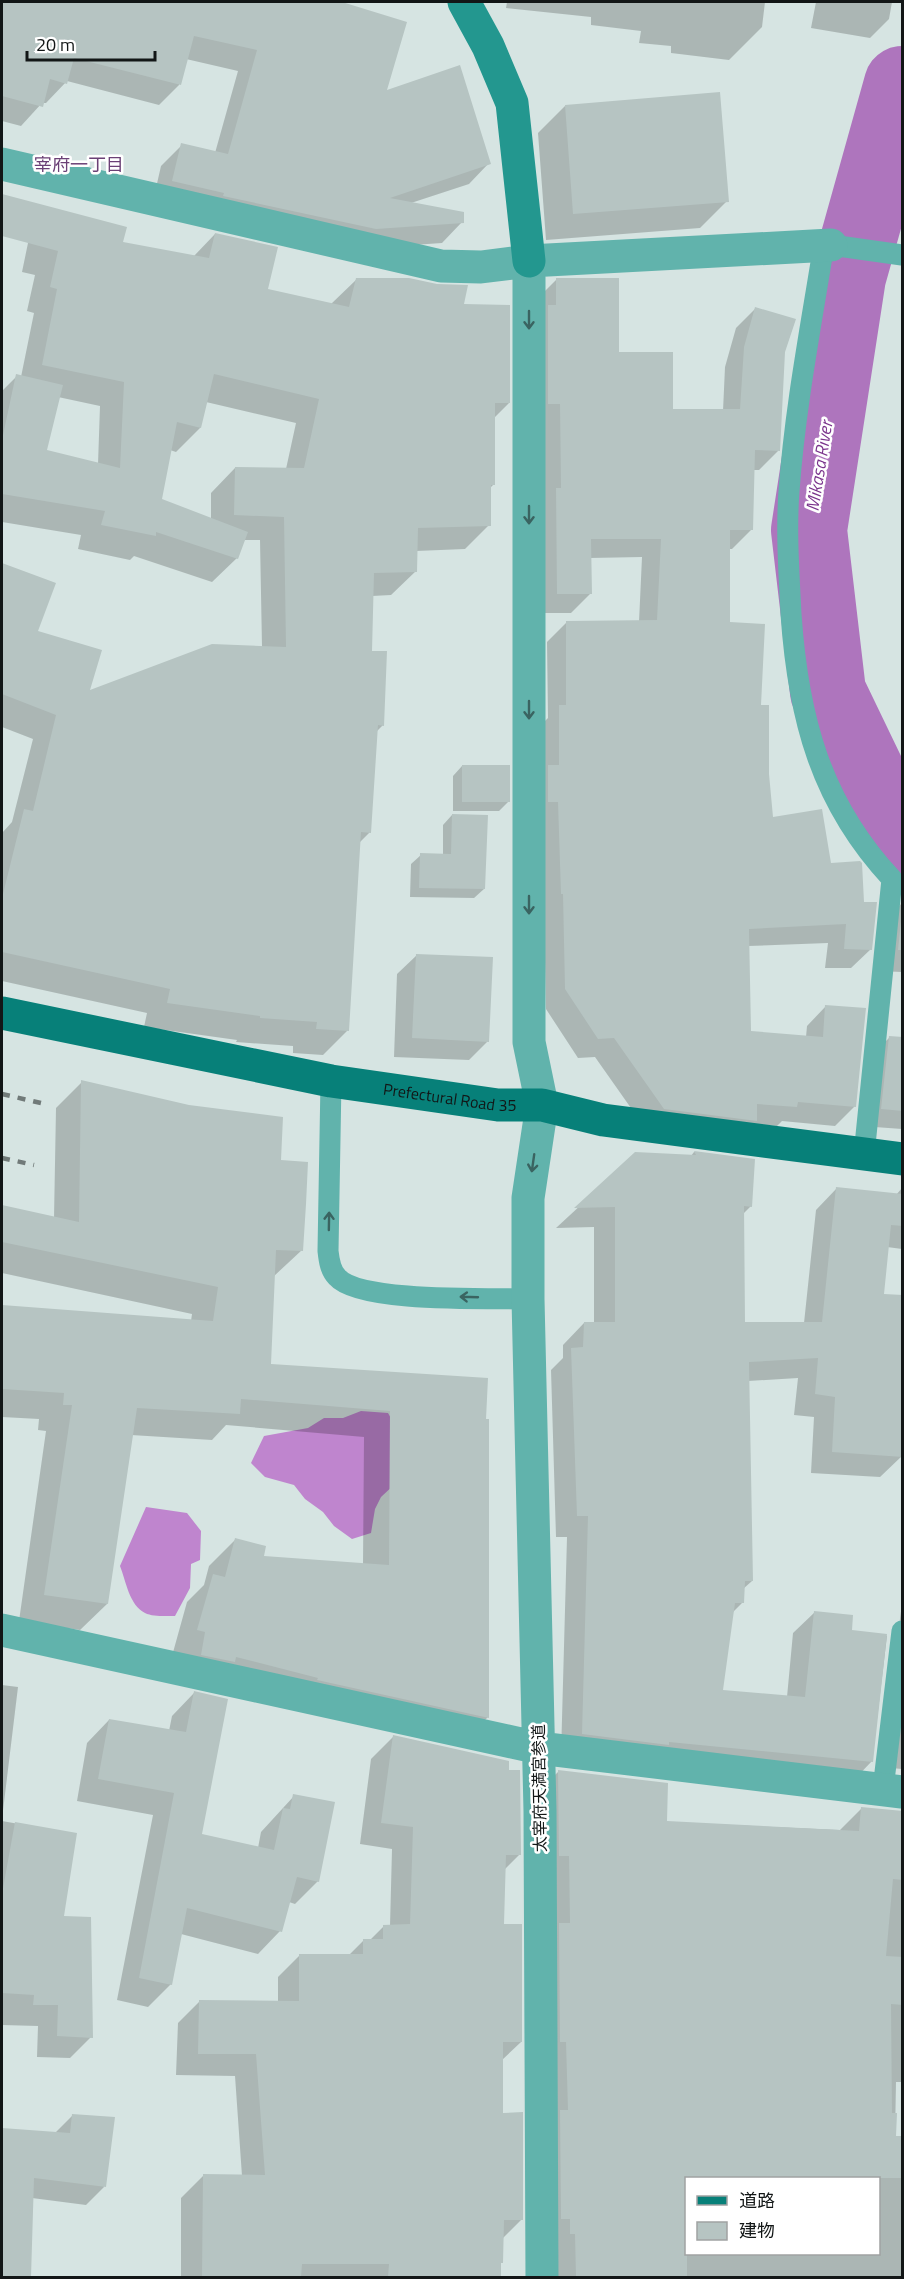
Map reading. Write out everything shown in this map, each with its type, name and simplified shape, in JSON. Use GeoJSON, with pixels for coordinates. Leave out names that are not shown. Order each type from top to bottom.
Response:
{"type":"FeatureCollection","features":[{"type":"Feature","properties":{"kind":"main road","name":"Prefectural Road 35"},"geometry":{"type":"LineString","coordinates":[[2,1013],[332,1081],[498,1105],[542,1105],[603,1120],[903,1159]]}},
{"type":"Feature","properties":{"kind":"street"},"geometry":{"type":"LineString","coordinates":[[464,2],[488,46],[512,103],[529,261],[529,1042],[542,1105]]}},
{"type":"Feature","properties":{"kind":"street"},"geometry":{"type":"LineString","coordinates":[[2,164],[441,266],[482,267],[529,261],[828,244]]}},
{"type":"Feature","properties":{"kind":"street","name":"太宰府天満宮参道"},"geometry":{"type":"LineString","coordinates":[[542,1105],[528,1198],[528,1299],[538,1748],[542,2277]]}},
{"type":"Feature","properties":{"kind":"street"},"geometry":{"type":"LineString","coordinates":[[2,1630],[538,1748],[893,1790]]}},
{"type":"Feature","properties":{"kind":"lane"},"geometry":{"type":"LineString","coordinates":[[864,1155],[892,879],[872,858],[848,822],[827,782],[806,724],[793,640],[788,560],[789,492],[794,437],[828,244],[903,255]]}},
{"type":"Feature","properties":{"kind":"lane"},"geometry":{"type":"LineString","coordinates":[[332,1081],[328,1251],[330,1264],[337,1278],[351,1287],[393,1295],[528,1299]]}},
{"type":"Feature","properties":{"kind":"lane"},"geometry":{"type":"LineString","coordinates":[[893,1790],[903,1631]]}},
{"type":"Feature","properties":{"kind":"shaded area"},"geometry":{"type":"Polygon","coordinates":[[[361,1411],[388,1413],[396,1427],[424,1457],[381,1497],[375,1509],[371,1533],[352,1539],[305,1499],[294,1485],[265,1477],[251,1463],[264,1436],[308,1428],[324,1418],[343,1418],[361,1411]]]}},
{"type":"Feature","properties":{"kind":"shaded area"},"geometry":{"type":"Polygon","coordinates":[[[146,1507],[187,1513],[201,1531],[200,1560],[191,1564],[190,1588],[175,1616],[152,1615],[140,1609],[132,1599],[120,1566],[146,1507]]]}},
{"type":"Feature","properties":{"kind":"building"},"geometry":{"type":"Polygon","coordinates":[[[2,2],[342,2],[407,22],[387,90],[460,65],[491,164],[390,198],[464,212],[464,223],[376,229],[223,196],[224,193],[172,181],[181,143],[228,154],[257,50],[194,36],[181,85],[74,58],[67,84],[50,79],[43,107],[2,96],[2,2]]]}},
{"type":"Feature","properties":{"kind":"building"},"geometry":{"type":"Polygon","coordinates":[[[720,92],[729,202],[573,214],[565,105],[720,92]]]}},
{"type":"Feature","properties":{"kind":"building"},"geometry":{"type":"Polygon","coordinates":[[[2,194],[127,227],[123,242],[209,258],[215,233],[278,247],[268,289],[349,307],[356,278],[409,278],[437,284],[468,285],[464,304],[510,305],[510,403],[495,403],[495,485],[491,485],[491,526],[418,528],[417,572],[374,573],[372,651],[387,651],[384,726],[378,725],[371,833],[361,832],[349,1031],[316,1029],[317,1022],[260,1018],[260,1016],[167,1003],[170,989],[2,952],[2,898],[24,809],[33,811],[56,715],[2,694],[2,563],[56,583],[38,631],[102,650],[90,690],[212,644],[286,647],[284,517],[234,515],[235,467],[304,468],[319,399],[214,374],[201,428],[177,422],[162,499],[248,532],[238,559],[156,532],[156,536],[101,525],[105,511],[2,494],[2,440],[16,374],[63,385],[47,450],[120,468],[124,382],[42,365],[57,289],[50,287],[58,251],[2,236],[2,194]]]}},
{"type":"Feature","properties":{"kind":"building"},"geometry":{"type":"Polygon","coordinates":[[[556,278],[619,278],[619,352],[673,352],[673,409],[740,409],[744,347],[755,307],[796,319],[785,352],[780,451],[755,450],[753,530],[730,530],[730,622],[765,624],[761,705],[769,705],[769,774],[773,817],[822,809],[831,863],[860,861],[864,902],[877,902],[872,950],[844,949],[846,924],[749,929],[751,1031],[823,1037],[825,1005],[866,1008],[856,1107],[798,1102],[797,1107],[757,1104],[757,1121],[664,1109],[614,1038],[598,1039],[565,989],[558,802],[548,802],[548,765],[559,765],[559,705],[566,705],[566,621],[657,620],[661,539],[591,539],[592,594],[557,594],[556,488],[561,488],[560,404],[548,404],[548,305],[556,305],[556,278]]]}},
{"type":"Feature","properties":{"kind":"building"},"geometry":{"type":"Polygon","coordinates":[[[462,765],[510,765],[510,802],[462,802],[462,765]]]}},
{"type":"Feature","properties":{"kind":"building"},"geometry":{"type":"Polygon","coordinates":[[[452,814],[488,815],[485,889],[419,888],[420,853],[451,854],[452,814]]]}},
{"type":"Feature","properties":{"kind":"building"},"geometry":{"type":"Polygon","coordinates":[[[903,902],[903,950],[898,950],[903,902]]]}},
{"type":"Feature","properties":{"kind":"building"},"geometry":{"type":"Polygon","coordinates":[[[416,954],[493,957],[489,1042],[412,1038],[416,954]]]}},
{"type":"Feature","properties":{"kind":"building"},"geometry":{"type":"Polygon","coordinates":[[[889,1036],[903,1037],[903,1111],[881,1109],[889,1036]]]}},
{"type":"Feature","properties":{"kind":"building"},"geometry":{"type":"Polygon","coordinates":[[[81,1080],[189,1105],[283,1117],[281,1160],[308,1162],[306,1204],[303,1251],[276,1250],[271,1364],[488,1378],[486,1419],[489,1419],[489,1718],[317,1680],[318,1678],[236,1657],[235,1662],[201,1655],[205,1632],[197,1630],[213,1574],[225,1577],[235,1538],[266,1546],[264,1556],[389,1565],[390,1411],[241,1399],[240,1414],[137,1408],[108,1604],[44,1595],[72,1405],[63,1405],[64,1393],[2,1389],[2,1305],[213,1321],[218,1287],[2,1242],[2,1205],[79,1222],[81,1080]]]}},
{"type":"Feature","properties":{"kind":"building"},"geometry":{"type":"Polygon","coordinates":[[[694,1151],[755,1159],[752,1207],[744,1206],[745,1322],[822,1322],[836,1187],[903,1194],[903,1226],[891,1225],[884,1294],[903,1295],[903,1457],[832,1452],[835,1397],[815,1394],[818,1358],[749,1362],[753,1581],[745,1581],[744,1603],[735,1603],[723,1690],[805,1697],[814,1611],[853,1615],[852,1630],[887,1634],[873,1762],[669,1742],[669,1745],[582,1734],[588,1516],[577,1516],[571,1348],[583,1347],[584,1322],[615,1322],[615,1207],[574,1208],[635,1152],[696,1155],[694,1151]]]}},
{"type":"Feature","properties":{"kind":"building"},"geometry":{"type":"Polygon","coordinates":[[[194,1691],[228,1699],[202,1834],[274,1850],[283,1808],[290,1809],[293,1794],[335,1802],[319,1882],[297,1877],[282,1932],[187,1908],[172,1985],[139,1978],[174,1793],[98,1779],[109,1719],[186,1732],[194,1691]]]}},
{"type":"Feature","properties":{"kind":"building"},"geometry":{"type":"Polygon","coordinates":[[[393,1735],[509,1761],[509,1770],[520,1770],[521,1855],[506,1855],[504,1924],[522,1924],[522,2042],[503,2042],[503,2113],[523,2112],[523,2220],[504,2220],[501,2277],[388,2277],[389,2264],[302,2264],[301,2277],[202,2277],[203,2174],[265,2175],[256,2054],[198,2054],[199,2000],[299,2001],[299,1954],[363,1954],[363,1939],[383,1939],[383,1925],[410,1924],[413,1827],[381,1823],[393,1735]]]}},
{"type":"Feature","properties":{"kind":"building"},"geometry":{"type":"Polygon","coordinates":[[[558,1770],[668,1783],[667,1821],[859,1831],[861,1807],[903,1811],[903,1880],[893,1879],[886,1956],[903,1957],[903,2005],[891,2004],[892,2113],[897,2113],[896,2136],[903,2136],[903,2178],[685,2177],[687,2277],[576,2277],[575,2234],[570,2234],[570,2219],[561,2219],[560,2110],[568,2110],[566,2042],[560,2042],[559,1923],[570,1923],[569,1856],[559,1856],[558,1770]]]}},
{"type":"Feature","properties":{"kind":"building"},"geometry":{"type":"Polygon","coordinates":[[[15,1822],[77,1833],[64,1916],[91,1917],[93,2038],[57,2036],[58,2005],[33,2005],[34,1995],[2,1993],[2,1894],[15,1822]]]}},
{"type":"Feature","properties":{"kind":"building"},"geometry":{"type":"Polygon","coordinates":[[[72,2114],[115,2117],[106,2187],[34,2178],[31,2277],[2,2277],[2,2128],[70,2133],[72,2114]]]}},
{"type":"Feature","properties":{"kind":"waterway","name":"Mikasa River"},"geometry":{"type":"LineString","coordinates":[[902,84],[848,277],[809,530],[828,692],[894,829],[902,837]]}},
{"type":"Feature","properties":{"kind":"railway"},"geometry":{"type":"LineString","coordinates":[[2,1094],[45,1104]]}},
{"type":"Feature","properties":{"kind":"railway"},"geometry":{"type":"LineString","coordinates":[[2,1158],[34,1165]]}},
{"type":"Feature","properties":{"kind":"district","name":"宰府一丁目"},"geometry":{"type":"Point","coordinates":[79,164]}}]}
